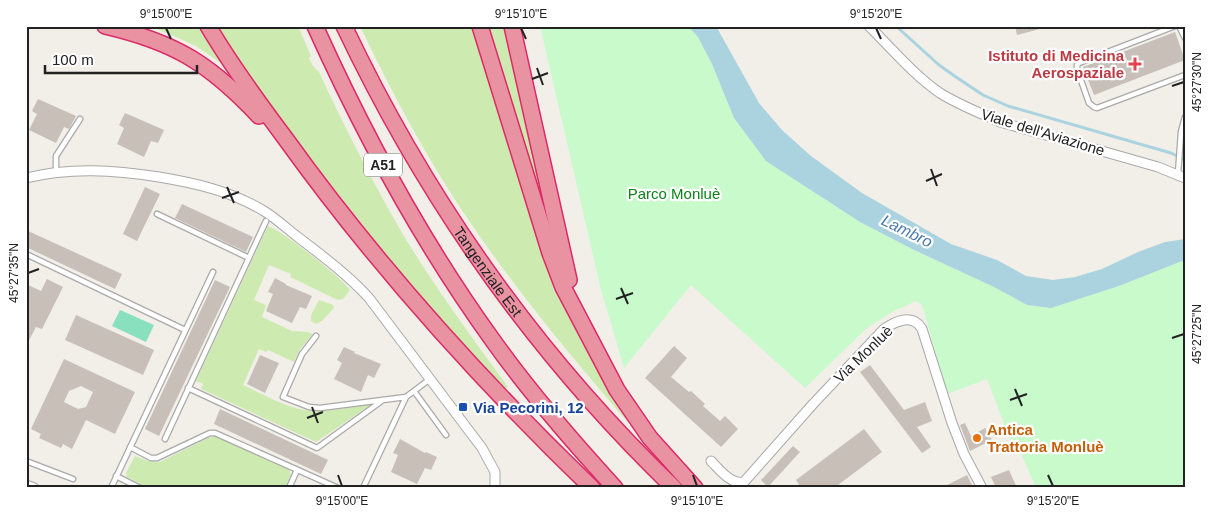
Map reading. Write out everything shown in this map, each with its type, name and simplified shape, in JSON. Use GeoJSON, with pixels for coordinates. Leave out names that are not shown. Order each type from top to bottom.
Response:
{"type":"FeatureCollection","features":[{"type":"Feature","properties":{"kind":"highway"},"geometry":{"type":"LineString","coordinates":[[105,26],[135,33],[168,45],[190,56],[241,97],[306,167]]}},
{"type":"Feature","properties":{"kind":"highway"},"geometry":{"type":"LineString","coordinates":[[208,26],[246,85],[306,167],[407,294],[471,366],[592,488]]}},
{"type":"Feature","properties":{"kind":"highway","name":"Tangenziale Est"},"geometry":{"type":"LineString","coordinates":[[344,26],[395,126],[456,227],[487,272],[560,366],[607,419],[674,488]]}},
{"type":"Feature","properties":{"kind":"highway"},"geometry":{"type":"LineString","coordinates":[[480,26],[550,253],[563,287],[604,368],[632,413],[650,438],[695,488]]}},
{"type":"Feature","properties":{"kind":"highway"},"geometry":{"type":"LineString","coordinates":[[512,26],[561,249],[581,320]]}},
{"type":"Feature","properties":{"kind":"highway","name":"A51"},"geometry":{"type":"LineString","coordinates":[[317,30],[392,182],[458,290],[532,393],[615,488]]}},
{"type":"Feature","properties":{"kind":"street","name":"Viale dell'Aviazione"},"geometry":{"type":"LineString","coordinates":[[869,26],[926,82],[957,103],[1000,122],[1158,166],[1181,176]]}},
{"type":"Feature","properties":{"kind":"street"},"geometry":{"type":"LineString","coordinates":[[26,178],[56,173],[108,170],[192,182],[231,195],[264,211],[316,251],[369,298],[489,459],[495,472],[495,488]]}},
{"type":"Feature","properties":{"kind":"street","name":"Via Monluè"},"geometry":{"type":"LineString","coordinates":[[711,461],[732,480],[739,483],[744,482],[813,404],[884,329],[892,324],[909,319],[919,324],[922,329],[952,423],[964,454],[982,488]]}},
{"type":"Feature","properties":{"kind":"street"},"geometry":{"type":"LineString","coordinates":[[26,485],[34,488]]}},
{"type":"Feature","properties":{"kind":"lane"},"geometry":{"type":"LineString","coordinates":[[1175,26],[1079,63],[1077,64],[1077,69],[1089,103],[1097,108],[1185,75]]}},
{"type":"Feature","properties":{"kind":"lane"},"geometry":{"type":"LineString","coordinates":[[1179,26],[1185,38]]}},
{"type":"Feature","properties":{"kind":"lane"},"geometry":{"type":"LineString","coordinates":[[1181,176],[1179,162],[1181,132],[1185,117]]}},
{"type":"Feature","properties":{"kind":"lane"},"geometry":{"type":"LineString","coordinates":[[56,173],[56,156],[80,120]]}},
{"type":"Feature","properties":{"kind":"lane"},"geometry":{"type":"LineString","coordinates":[[157,214],[249,258]]}},
{"type":"Feature","properties":{"kind":"lane"},"geometry":{"type":"LineString","coordinates":[[165,439],[266,221]]}},
{"type":"Feature","properties":{"kind":"lane"},"geometry":{"type":"LineString","coordinates":[[26,254],[185,330]]}},
{"type":"Feature","properties":{"kind":"lane"},"geometry":{"type":"LineString","coordinates":[[111,488],[213,272]]}},
{"type":"Feature","properties":{"kind":"lane"},"geometry":{"type":"LineString","coordinates":[[316,336],[302,354],[283,397],[309,407],[320,408],[406,397]]}},
{"type":"Feature","properties":{"kind":"lane"},"geometry":{"type":"LineString","coordinates":[[363,488],[406,397],[430,379]]}},
{"type":"Feature","properties":{"kind":"lane"},"geometry":{"type":"LineString","coordinates":[[188,388],[316,448],[384,399]]}},
{"type":"Feature","properties":{"kind":"lane"},"geometry":{"type":"LineString","coordinates":[[414,391],[446,435]]}},
{"type":"Feature","properties":{"kind":"lane"},"geometry":{"type":"LineString","coordinates":[[130,447],[151,458],[157,458],[210,433],[215,433],[338,488]]}},
{"type":"Feature","properties":{"kind":"lane"},"geometry":{"type":"LineString","coordinates":[[26,461],[73,479]]}},
{"type":"Feature","properties":{"kind":"lane"},"geometry":{"type":"LineString","coordinates":[[289,488],[297,470]]}},
{"type":"Feature","properties":{"kind":"lane"},"geometry":{"type":"LineString","coordinates":[[116,476],[140,488]]}},
{"type":"Feature","properties":{"kind":"green space"},"geometry":{"type":"Polygon","coordinates":[[[148,26],[201,26],[225,66],[196,46],[148,26]]]}},
{"type":"Feature","properties":{"kind":"green space"},"geometry":{"type":"Polygon","coordinates":[[[215,26],[298,26],[311,56],[309,58],[313,66],[319,72],[358,152],[401,231],[439,291],[508,387],[504,390],[385,254],[253,84],[215,26]]]}},
{"type":"Feature","properties":{"kind":"green space"},"geometry":{"type":"Polygon","coordinates":[[[360,26],[476,26],[549,261],[630,420],[627,421],[567,351],[474,228],[442,180],[413,129],[360,26]]]}},
{"type":"Feature","properties":{"kind":"green space"},"geometry":{"type":"Polygon","coordinates":[[[486,26],[508,26],[549,223],[540,197],[486,26]]]}},
{"type":"Feature","properties":{"kind":"green space","name":"Parco Monluè"},"geometry":{"type":"Polygon","coordinates":[[[540,26],[688,26],[698,37],[712,64],[734,118],[810,190],[860,222],[1027,305],[1051,308],[1119,286],[1182,261],[1185,262],[1185,488],[1036,488],[1020,451],[1015,452],[987,379],[947,394],[922,305],[916,301],[892,312],[867,328],[805,388],[691,285],[624,368],[601,290],[540,26]]]}},
{"type":"Feature","properties":{"kind":"green space"},"geometry":{"type":"Polygon","coordinates":[[[268,226],[311,255],[350,290],[343,299],[338,300],[290,277],[291,274],[269,265],[254,300],[266,305],[262,317],[292,331],[313,334],[300,349],[294,362],[268,350],[266,352],[259,349],[243,385],[277,401],[304,410],[327,411],[372,404],[316,442],[201,389],[203,384],[196,381],[268,226]]]}},
{"type":"Feature","properties":{"kind":"green space"},"geometry":{"type":"Polygon","coordinates":[[[319,300],[333,305],[334,308],[322,321],[316,324],[311,321],[311,315],[319,300]]]}},
{"type":"Feature","properties":{"kind":"green space"},"geometry":{"type":"Polygon","coordinates":[[[120,310],[154,325],[146,342],[112,326],[120,310]]]}},
{"type":"Feature","properties":{"kind":"green space"},"geometry":{"type":"Polygon","coordinates":[[[216,436],[289,469],[291,475],[285,488],[148,488],[127,477],[126,473],[135,456],[148,461],[160,462],[208,438],[216,436]]]}},
{"type":"Feature","properties":{"kind":"water","name":"Lambro"},"geometry":{"type":"Polygon","coordinates":[[[688,26],[716,26],[759,103],[782,130],[811,156],[862,193],[951,244],[997,260],[1026,276],[1053,280],[1075,277],[1102,269],[1165,242],[1185,239],[1185,262],[1182,261],[1119,286],[1051,308],[1027,305],[860,222],[766,161],[734,118],[712,64],[698,37],[688,26]]]}},
{"type":"Feature","properties":{"kind":"building"},"geometry":{"type":"Polygon","coordinates":[[[1015,26],[1040,26],[1040,29],[1017,35],[1015,26]]]}},
{"type":"Feature","properties":{"kind":"building"},"geometry":{"type":"Polygon","coordinates":[[[1175,32],[1185,60],[1094,95],[1083,67],[1175,32]]]}},
{"type":"Feature","properties":{"kind":"building"},"geometry":{"type":"Polygon","coordinates":[[[38,99],[76,116],[69,129],[64,127],[56,143],[29,130],[37,114],[32,111],[38,99]]]}},
{"type":"Feature","properties":{"kind":"building"},"geometry":{"type":"Polygon","coordinates":[[[125,113],[164,130],[158,143],[151,141],[144,157],[117,144],[124,128],[119,125],[125,113]]]}},
{"type":"Feature","properties":{"kind":"building"},"geometry":{"type":"Polygon","coordinates":[[[145,187],[160,194],[137,241],[123,234],[145,187]]]}},
{"type":"Feature","properties":{"kind":"building"},"geometry":{"type":"Polygon","coordinates":[[[182,204],[253,237],[246,252],[175,218],[182,204]]]}},
{"type":"Feature","properties":{"kind":"building"},"geometry":{"type":"Polygon","coordinates":[[[26,230],[122,274],[115,289],[26,247],[26,230]]]}},
{"type":"Feature","properties":{"kind":"building"},"geometry":{"type":"Polygon","coordinates":[[[275,278],[312,296],[306,309],[300,307],[292,323],[266,311],[273,294],[268,292],[275,278]]]}},
{"type":"Feature","properties":{"kind":"building"},"geometry":{"type":"Polygon","coordinates":[[[47,279],[63,287],[42,329],[36,327],[26,346],[26,284],[41,291],[47,279]]]}},
{"type":"Feature","properties":{"kind":"building"},"geometry":{"type":"Polygon","coordinates":[[[215,280],[230,287],[159,436],[145,429],[215,280]]]}},
{"type":"Feature","properties":{"kind":"building"},"geometry":{"type":"Polygon","coordinates":[[[76,315],[154,350],[143,375],[65,340],[76,315]]]}},
{"type":"Feature","properties":{"kind":"building"},"geometry":{"type":"Polygon","coordinates":[[[674,346],[687,358],[671,377],[689,392],[691,391],[705,404],[703,406],[720,421],[725,416],[738,429],[721,447],[645,378],[674,346]]]}},
{"type":"Feature","properties":{"kind":"building"},"geometry":{"type":"Polygon","coordinates":[[[344,347],[381,364],[374,378],[368,375],[361,392],[334,379],[342,363],[337,360],[344,347]]]}},
{"type":"Feature","properties":{"kind":"building"},"geometry":{"type":"Polygon","coordinates":[[[260,355],[279,363],[265,393],[247,384],[260,355]]]}},
{"type":"Feature","properties":{"kind":"building"},"geometry":{"type":"Polygon","coordinates":[[[64,359],[135,392],[115,434],[86,420],[72,449],[63,444],[61,448],[39,438],[41,434],[31,429],[64,359]],[[81,386],[69,391],[64,402],[78,409],[86,407],[93,392],[81,386]]]}},
{"type":"Feature","properties":{"kind":"building"},"geometry":{"type":"Polygon","coordinates":[[[870,365],[904,410],[925,402],[932,421],[917,427],[931,447],[922,453],[860,372],[870,365]]]}},
{"type":"Feature","properties":{"kind":"building"},"geometry":{"type":"Polygon","coordinates":[[[220,409],[328,460],[321,474],[214,424],[220,409]]]}},
{"type":"Feature","properties":{"kind":"building","name":"Antica Trattoria Monluè"},"geometry":{"type":"Polygon","coordinates":[[[965,423],[971,436],[985,428],[992,440],[970,451],[960,425],[965,423]]]}},
{"type":"Feature","properties":{"kind":"building"},"geometry":{"type":"Polygon","coordinates":[[[864,429],[882,452],[834,488],[801,488],[796,480],[864,429]]]}},
{"type":"Feature","properties":{"kind":"building"},"geometry":{"type":"Polygon","coordinates":[[[400,439],[425,453],[437,457],[431,470],[425,468],[417,484],[391,472],[398,455],[393,453],[400,439]]]}},
{"type":"Feature","properties":{"kind":"building"},"geometry":{"type":"Polygon","coordinates":[[[793,446],[800,452],[768,487],[761,480],[793,446]]]}},
{"type":"Feature","properties":{"kind":"building"},"geometry":{"type":"Polygon","coordinates":[[[1009,470],[1017,488],[996,488],[991,477],[1009,470]]]}},
{"type":"Feature","properties":{"kind":"building"},"geometry":{"type":"Polygon","coordinates":[[[967,475],[972,485],[967,488],[941,488],[967,475]]]}},
{"type":"Feature","properties":{"kind":"waterway"},"geometry":{"type":"LineString","coordinates":[[896,26],[939,65],[983,95],[1008,106],[1171,153],[1185,160]]}},
{"type":"Feature","properties":{"kind":"place","name":"Istituto di Medicina Aerospaziale"},"geometry":{"type":"Point","coordinates":[1135,64]}},
{"type":"Feature","properties":{"kind":"place","name":"Via Pecorini, 12"},"geometry":{"type":"Point","coordinates":[463,407]}},
{"type":"Feature","properties":{"kind":"place","name":"Antica Trattoria Monluè"},"geometry":{"type":"Point","coordinates":[977,438]}}]}
